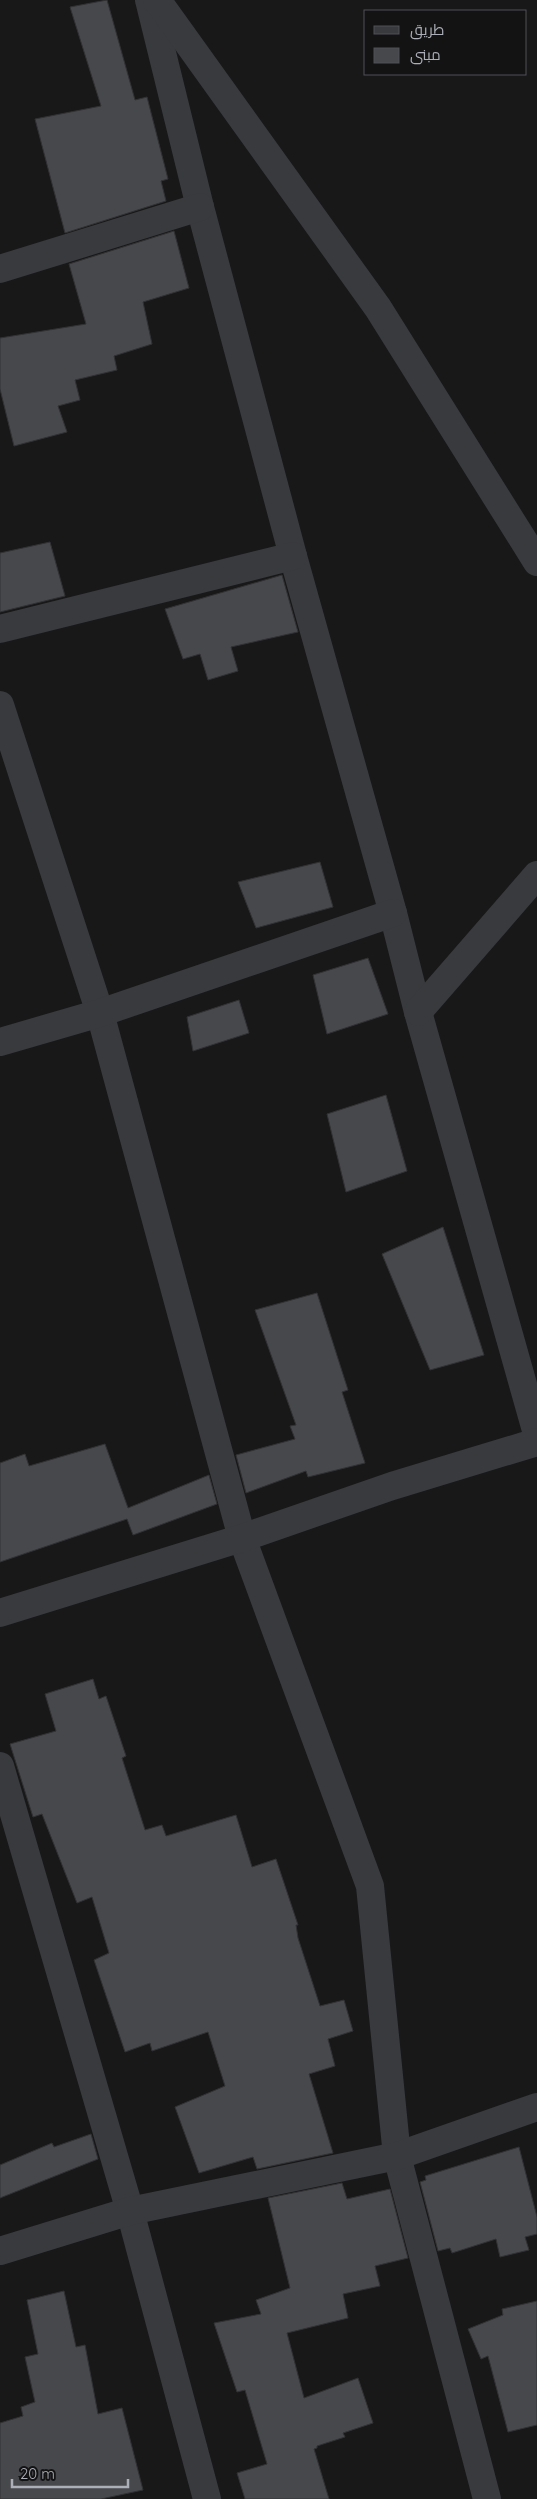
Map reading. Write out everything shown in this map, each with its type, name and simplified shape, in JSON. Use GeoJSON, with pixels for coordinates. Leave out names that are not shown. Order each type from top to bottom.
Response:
{"type":"FeatureCollection","features":[{"type":"Feature","properties":{"kind":"street"},"geometry":{"type":"LineString","coordinates":[[149,0],[200,207],[292,556],[537,1434]]}},
{"type":"Feature","properties":{"kind":"street"},"geometry":{"type":"LineString","coordinates":[[158,0],[378,308],[537,562]]}},
{"type":"Feature","properties":{"kind":"street"},"geometry":{"type":"LineString","coordinates":[[0,269],[200,207]]}},
{"type":"Feature","properties":{"kind":"street"},"geometry":{"type":"LineString","coordinates":[[0,629],[292,556]]}},
{"type":"Feature","properties":{"kind":"street"},"geometry":{"type":"LineString","coordinates":[[0,705],[100,1013],[242,1538],[370,1886],[397,2156],[487,2499]]}},
{"type":"Feature","properties":{"kind":"street"},"geometry":{"type":"LineString","coordinates":[[418,1012],[537,875]]}},
{"type":"Feature","properties":{"kind":"street"},"geometry":{"type":"LineString","coordinates":[[0,1042],[100,1013],[393,913]]}},
{"type":"Feature","properties":{"kind":"street"},"geometry":{"type":"LineString","coordinates":[[0,1613],[242,1538],[392,1486],[537,1442]]}},
{"type":"Feature","properties":{"kind":"street"},"geometry":{"type":"LineString","coordinates":[[0,1766],[130,2211],[207,2499]]}},
{"type":"Feature","properties":{"kind":"street"},"geometry":{"type":"LineString","coordinates":[[0,2251],[130,2211],[397,2156],[537,2106]]}},
{"type":"Feature","properties":{"kind":"building"},"geometry":{"type":"Polygon","coordinates":[[[107,0],[135,100],[147,97],[168,179],[161,181],[166,201],[65,233],[35,119],[101,106],[70,7],[107,0]]]}},
{"type":"Feature","properties":{"kind":"building"},"geometry":{"type":"Polygon","coordinates":[[[174,231],[189,288],[143,302],[152,344],[114,356],[117,370],[75,380],[80,400],[58,406],[67,432],[14,446],[0,389],[0,338],[86,324],[69,264],[174,231]]]}},
{"type":"Feature","properties":{"kind":"building"},"geometry":{"type":"Polygon","coordinates":[[[50,542],[65,596],[0,612],[0,553],[50,542]]]}},
{"type":"Feature","properties":{"kind":"building"},"geometry":{"type":"Polygon","coordinates":[[[282,575],[298,632],[231,647],[238,671],[208,680],[200,654],[183,659],[165,609],[282,575]]]}},
{"type":"Feature","properties":{"kind":"building"},"geometry":{"type":"Polygon","coordinates":[[[320,862],[333,907],[256,928],[238,882],[320,862]]]}},
{"type":"Feature","properties":{"kind":"building"},"geometry":{"type":"Polygon","coordinates":[[[368,958],[388,1014],[327,1034],[313,975],[368,958]]]}},
{"type":"Feature","properties":{"kind":"building"},"geometry":{"type":"Polygon","coordinates":[[[239,1000],[249,1033],[193,1051],[187,1017],[239,1000]]]}},
{"type":"Feature","properties":{"kind":"building"},"geometry":{"type":"Polygon","coordinates":[[[386,1095],[407,1171],[346,1192],[327,1114],[386,1095]]]}},
{"type":"Feature","properties":{"kind":"building"},"geometry":{"type":"Polygon","coordinates":[[[443,1227],[484,1355],[430,1370],[382,1254],[443,1227]]]}},
{"type":"Feature","properties":{"kind":"building"},"geometry":{"type":"Polygon","coordinates":[[[317,1293],[348,1390],[342,1392],[365,1463],[308,1477],[306,1471],[246,1493],[236,1455],[295,1439],[290,1426],[296,1425],[255,1310],[317,1293]]]}},
{"type":"Feature","properties":{"kind":"building"},"geometry":{"type":"Polygon","coordinates":[[[105,1444],[128,1508],[209,1475],[217,1504],[133,1535],[127,1519],[0,1562],[0,1463],[25,1454],[29,1466],[105,1444]]]}},
{"type":"Feature","properties":{"kind":"building"},"geometry":{"type":"Polygon","coordinates":[[[93,1679],[99,1699],[106,1696],[126,1756],[122,1758],[145,1830],[162,1825],[166,1836],[236,1815],[252,1867],[276,1859],[298,1925],[296,1925],[298,1938],[320,2006],[344,2000],[353,2031],[328,2039],[335,2066],[309,2074],[333,2153],[257,2169],[253,2157],[199,2173],[175,2107],[225,2086],[208,2032],[152,2051],[150,2043],[125,2052],[94,1960],[109,1953],[92,1897],[77,1903],[42,1814],[33,1817],[10,1744],[56,1731],[45,1694],[93,1679]]]}},
{"type":"Feature","properties":{"kind":"building"},"geometry":{"type":"Polygon","coordinates":[[[91,2134],[98,2159],[0,2198],[0,2165],[52,2143],[54,2147],[91,2134]]]}},
{"type":"Feature","properties":{"kind":"building"},"geometry":{"type":"Polygon","coordinates":[[[519,2147],[537,2217],[537,2234],[525,2237],[529,2250],[500,2257],[496,2239],[452,2253],[450,2248],[438,2251],[420,2182],[426,2180],[425,2176],[519,2147]]]}},
{"type":"Feature","properties":{"kind":"building"},"geometry":{"type":"Polygon","coordinates":[[[342,2183],[347,2199],[390,2189],[408,2258],[375,2266],[380,2286],[343,2294],[348,2318],[287,2333],[304,2398],[358,2378],[373,2423],[343,2433],[345,2437],[317,2446],[314,2449],[329,2499],[245,2499],[237,2473],[267,2464],[245,2390],[237,2392],[214,2323],[261,2314],[256,2300],[290,2288],[268,2198],[342,2183]]]}},
{"type":"Feature","properties":{"kind":"building"},"geometry":{"type":"Polygon","coordinates":[[[64,2291],[76,2347],[85,2345],[98,2414],[122,2408],[143,2490],[101,2499],[0,2499],[0,2423],[23,2416],[21,2407],[35,2402],[25,2357],[38,2354],[27,2300],[64,2291]]]}},
{"type":"Feature","properties":{"kind":"building"},"geometry":{"type":"Polygon","coordinates":[[[537,2301],[537,2425],[508,2432],[488,2356],[481,2359],[468,2329],[503,2315],[502,2309],[537,2301]]]}}]}
